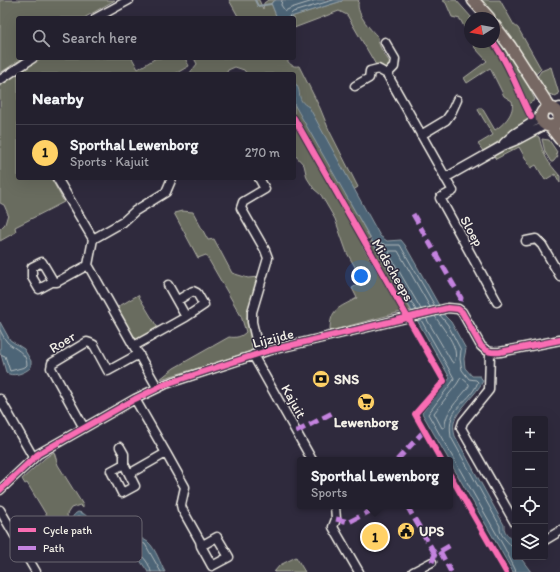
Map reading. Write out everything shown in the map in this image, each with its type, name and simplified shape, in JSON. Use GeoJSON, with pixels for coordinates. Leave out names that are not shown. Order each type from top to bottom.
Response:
{"type":"FeatureCollection","features":[{"type":"Feature","properties":{"kind":"main road"},"geometry":{"type":"LineString","coordinates":[[473,0],[484,12]]}},
{"type":"Feature","properties":{"kind":"main road"},"geometry":{"type":"LineString","coordinates":[[500,33],[510,46],[553,117],[560,139]]}},
{"type":"Feature","properties":{"kind":"street"},"geometry":{"type":"LineString","coordinates":[[100,16],[129,0]]}},
{"type":"Feature","properties":{"kind":"street"},"geometry":{"type":"LineString","coordinates":[[355,86],[368,78],[370,71],[378,69],[387,74],[394,67],[395,60],[385,42]]}},
{"type":"Feature","properties":{"kind":"street"},"geometry":{"type":"LineString","coordinates":[[0,80],[29,60]]}},
{"type":"Feature","properties":{"kind":"street","name":"Sloep"},"geometry":{"type":"LineString","coordinates":[[387,74],[453,190],[440,198],[497,302]]}},
{"type":"Feature","properties":{"kind":"street"},"geometry":{"type":"LineString","coordinates":[[421,135],[446,120],[457,100]]}},
{"type":"Feature","properties":{"kind":"street"},"geometry":{"type":"LineString","coordinates":[[446,178],[500,147],[514,134],[553,117]]}},
{"type":"Feature","properties":{"kind":"street"},"geometry":{"type":"LineString","coordinates":[[59,180],[92,239],[88,266],[157,387]]}},
{"type":"Feature","properties":{"kind":"street"},"geometry":{"type":"LineString","coordinates":[[92,239],[123,222],[136,210],[166,192],[170,180]]}},
{"type":"Feature","properties":{"kind":"street","name":"Kajuit"},"geometry":{"type":"LineString","coordinates":[[260,180],[265,189],[243,202],[241,208],[268,258],[251,315],[256,354],[310,457]]}},
{"type":"Feature","properties":{"kind":"street"},"geometry":{"type":"LineString","coordinates":[[526,241],[536,239],[542,246],[560,276]]}},
{"type":"Feature","properties":{"kind":"street"},"geometry":{"type":"LineString","coordinates":[[52,282],[57,282],[88,266]]}},
{"type":"Feature","properties":{"kind":"street"},"geometry":{"type":"LineString","coordinates":[[168,285],[178,300],[186,317]]}},
{"type":"Feature","properties":{"kind":"street","name":"Roer"},"geometry":{"type":"LineString","coordinates":[[84,428],[51,368],[52,363],[87,342],[90,342],[94,346],[108,371],[136,350],[204,305],[197,293],[193,292],[178,300]]}},
{"type":"Feature","properties":{"kind":"street","name":"Lijzijde"},"geometry":{"type":"LineString","coordinates":[[0,490],[33,458],[157,387],[256,354],[412,316],[454,308],[462,312],[481,346],[490,353]]}},
{"type":"Feature","properties":{"kind":"street"},"geometry":{"type":"LineString","coordinates":[[512,518],[461,428],[463,422],[489,390],[490,353],[560,340]]}},
{"type":"Feature","properties":{"kind":"street"},"geometry":{"type":"LineString","coordinates":[[0,399],[33,458]]}},
{"type":"Feature","properties":{"kind":"street"},"geometry":{"type":"LineString","coordinates":[[135,399],[185,487],[181,505],[182,509],[200,541],[201,546]]}},
{"type":"Feature","properties":{"kind":"street"},"geometry":{"type":"LineString","coordinates":[[120,447],[124,454],[124,464],[135,486],[122,493],[111,471],[124,464]]}},
{"type":"Feature","properties":{"kind":"street"},"geometry":{"type":"LineString","coordinates":[[129,474],[166,453]]}},
{"type":"Feature","properties":{"kind":"street"},"geometry":{"type":"LineString","coordinates":[[336,509],[334,528],[359,572]]}},
{"type":"Feature","properties":{"kind":"street"},"geometry":{"type":"LineString","coordinates":[[0,510],[10,527]]}},
{"type":"Feature","properties":{"kind":"street"},"geometry":{"type":"LineString","coordinates":[[548,538],[560,531]]}},
{"type":"Feature","properties":{"kind":"street"},"geometry":{"type":"LineString","coordinates":[[30,562],[36,572]]}},
{"type":"Feature","properties":{"kind":"street"},"geometry":{"type":"LineString","coordinates":[[413,572],[432,562]]}},
{"type":"Feature","properties":{"kind":"green space"},"geometry":{"type":"Polygon","coordinates":[[[0,0],[115,0],[87,16],[16,16],[16,60],[20,60],[0,73],[0,0]]]}},
{"type":"Feature","properties":{"kind":"green space"},"geometry":{"type":"Polygon","coordinates":[[[229,0],[259,0],[263,9],[264,3],[268,0],[276,0],[271,3],[276,16],[238,16],[229,0]]]}},
{"type":"Feature","properties":{"kind":"green space"},"geometry":{"type":"Polygon","coordinates":[[[359,0],[358,5],[361,15],[367,25],[378,37],[381,48],[391,64],[386,69],[376,65],[347,15],[339,11],[296,27],[296,16],[293,16],[342,1],[359,0]]]}},
{"type":"Feature","properties":{"kind":"green space"},"geometry":{"type":"Polygon","coordinates":[[[442,0],[456,0],[467,12],[464,12],[464,27],[460,19],[452,17],[446,3],[442,0]]]}},
{"type":"Feature","properties":{"kind":"green space"},"geometry":{"type":"Polygon","coordinates":[[[477,0],[500,0],[541,69],[536,74],[500,29],[500,12],[486,12],[477,0]]]}},
{"type":"Feature","properties":{"kind":"green space"},"geometry":{"type":"Polygon","coordinates":[[[500,40],[525,79],[535,100],[526,105],[512,71],[498,48],[500,48],[500,40]]]}},
{"type":"Feature","properties":{"kind":"green space"},"geometry":{"type":"Polygon","coordinates":[[[475,48],[495,48],[505,64],[528,120],[483,151],[478,144],[493,135],[478,110],[479,108],[482,108],[495,130],[508,118],[512,110],[512,101],[504,96],[490,68],[467,83],[464,78],[487,61],[475,48]]]}},
{"type":"Feature","properties":{"kind":"green space"},"geometry":{"type":"Polygon","coordinates":[[[38,60],[133,60],[138,69],[153,60],[186,60],[189,66],[178,72],[20,72],[38,60]]]}},
{"type":"Feature","properties":{"kind":"green space"},"geometry":{"type":"Polygon","coordinates":[[[195,60],[287,60],[291,65],[299,66],[358,187],[346,195],[370,238],[362,242],[363,247],[401,312],[330,331],[330,323],[334,313],[341,307],[357,298],[352,288],[359,284],[358,282],[362,279],[347,253],[335,219],[321,195],[314,189],[307,178],[304,165],[296,156],[296,72],[246,72],[235,67],[227,72],[191,72],[197,64],[195,60]]]}},
{"type":"Feature","properties":{"kind":"green space"},"geometry":{"type":"Polygon","coordinates":[[[551,67],[559,94],[555,96],[546,93],[537,77],[541,71],[551,67]]]}},
{"type":"Feature","properties":{"kind":"green space"},"geometry":{"type":"Polygon","coordinates":[[[16,74],[16,180],[52,180],[64,202],[15,227],[16,232],[0,241],[0,229],[5,224],[8,214],[4,205],[0,203],[0,85],[16,74]]]}},
{"type":"Feature","properties":{"kind":"green space"},"geometry":{"type":"Polygon","coordinates":[[[535,135],[539,137],[546,158],[560,176],[560,183],[555,174],[545,180],[536,165],[531,168],[519,147],[496,159],[494,156],[535,135]]]}},
{"type":"Feature","properties":{"kind":"green space"},"geometry":{"type":"Polygon","coordinates":[[[542,139],[549,140],[557,152],[556,153],[558,156],[553,162],[551,162],[545,152],[542,139]]]}},
{"type":"Feature","properties":{"kind":"green space"},"geometry":{"type":"Polygon","coordinates":[[[182,211],[193,212],[208,240],[214,239],[232,273],[248,278],[259,277],[247,318],[253,347],[252,351],[160,379],[174,368],[229,337],[238,337],[246,332],[241,316],[206,255],[198,258],[174,213],[182,211]]]}},
{"type":"Feature","properties":{"kind":"green space"},"geometry":{"type":"Polygon","coordinates":[[[372,241],[411,310],[406,312],[368,244],[372,241]]]}},
{"type":"Feature","properties":{"kind":"green space"},"geometry":{"type":"Polygon","coordinates":[[[138,295],[159,330],[140,341],[135,341],[116,308],[138,295]]]}},
{"type":"Feature","properties":{"kind":"green space"},"geometry":{"type":"Polygon","coordinates":[[[54,452],[58,465],[83,505],[83,508],[80,505],[71,508],[67,516],[47,516],[27,483],[25,484],[22,479],[45,458],[54,452]]]}},
{"type":"Feature","properties":{"kind":"green space"},"geometry":{"type":"Polygon","coordinates":[[[296,557],[305,572],[274,572],[280,565],[296,557]]]}},
{"type":"Feature","properties":{"kind":"water"},"geometry":{"type":"Polygon","coordinates":[[[276,0],[343,0],[293,16],[276,16],[271,3],[276,0]]]}},
{"type":"Feature","properties":{"kind":"water"},"geometry":{"type":"Polygon","coordinates":[[[296,85],[300,98],[304,104],[309,107],[380,236],[387,241],[401,240],[405,245],[445,316],[451,322],[466,349],[464,359],[465,368],[472,376],[480,376],[483,381],[476,392],[458,413],[454,423],[455,436],[504,525],[505,531],[512,540],[512,560],[522,560],[531,572],[513,572],[453,467],[453,457],[447,457],[422,413],[450,378],[296,108],[296,85]]]}},
{"type":"Feature","properties":{"kind":"water"},"geometry":{"type":"Polygon","coordinates":[[[0,322],[10,340],[24,349],[31,361],[31,367],[26,371],[15,375],[8,374],[6,372],[0,351],[0,322]]]}},
{"type":"Feature","properties":{"kind":"water"},"geometry":{"type":"Polygon","coordinates":[[[78,512],[87,516],[73,516],[78,512]]]}},
{"type":"Feature","properties":{"kind":"water"},"geometry":{"type":"Polygon","coordinates":[[[142,539],[148,542],[156,552],[165,572],[148,572],[141,562],[142,539]]]}},
{"type":"Feature","properties":{"kind":"waterway"},"geometry":{"type":"LineString","coordinates":[[255,0],[258,6],[271,4]]}},
{"type":"Feature","properties":{"kind":"marked path"},"geometry":{"type":"LineString","coordinates":[[413,214],[461,298],[458,309]]}},
{"type":"Feature","properties":{"kind":"marked path"},"geometry":{"type":"LineString","coordinates":[[296,432],[334,412]]}},
{"type":"Feature","properties":{"kind":"marked path"},"geometry":{"type":"LineString","coordinates":[[400,457],[425,430]]}},
{"type":"Feature","properties":{"kind":"marked path"},"geometry":{"type":"LineString","coordinates":[[336,519],[349,522],[374,509]]}},
{"type":"Feature","properties":{"kind":"marked path"},"geometry":{"type":"LineString","coordinates":[[409,509],[435,554]]}},
{"type":"Feature","properties":{"kind":"marked path"},"geometry":{"type":"LineString","coordinates":[[432,562],[435,554],[451,545]]}},
{"type":"Feature","properties":{"kind":"marked path"},"geometry":{"type":"LineString","coordinates":[[440,551],[451,572]]}},
{"type":"Feature","properties":{"kind":"cycle path"},"geometry":{"type":"LineString","coordinates":[[497,48],[509,69],[531,117]]}},
{"type":"Feature","properties":{"kind":"cycle path","name":"Midscheeps"},"geometry":{"type":"LineString","coordinates":[[296,122],[444,381],[415,414],[439,457]]}},
{"type":"Feature","properties":{"kind":"cycle path"},"geometry":{"type":"LineString","coordinates":[[0,490],[38,454],[135,399],[166,384],[267,351],[448,308],[458,309],[462,312],[481,346],[489,352],[500,352],[560,340]]}},
{"type":"Feature","properties":{"kind":"cycle path"},"geometry":{"type":"LineString","coordinates":[[453,480],[506,572]]}},
{"type":"Feature","properties":{"kind":"place","name":"SNS"},"geometry":{"type":"Point","coordinates":[321,379]}},
{"type":"Feature","properties":{"kind":"place","name":"Lewenborg"},"geometry":{"type":"Point","coordinates":[366,402]}},
{"type":"Feature","properties":{"kind":"place","name":"UPS"},"geometry":{"type":"Point","coordinates":[406,531]}},
{"type":"Feature","properties":{"kind":"place","name":"Sporthal Lewenborg"},"geometry":{"type":"Point","coordinates":[375,537]}}]}
